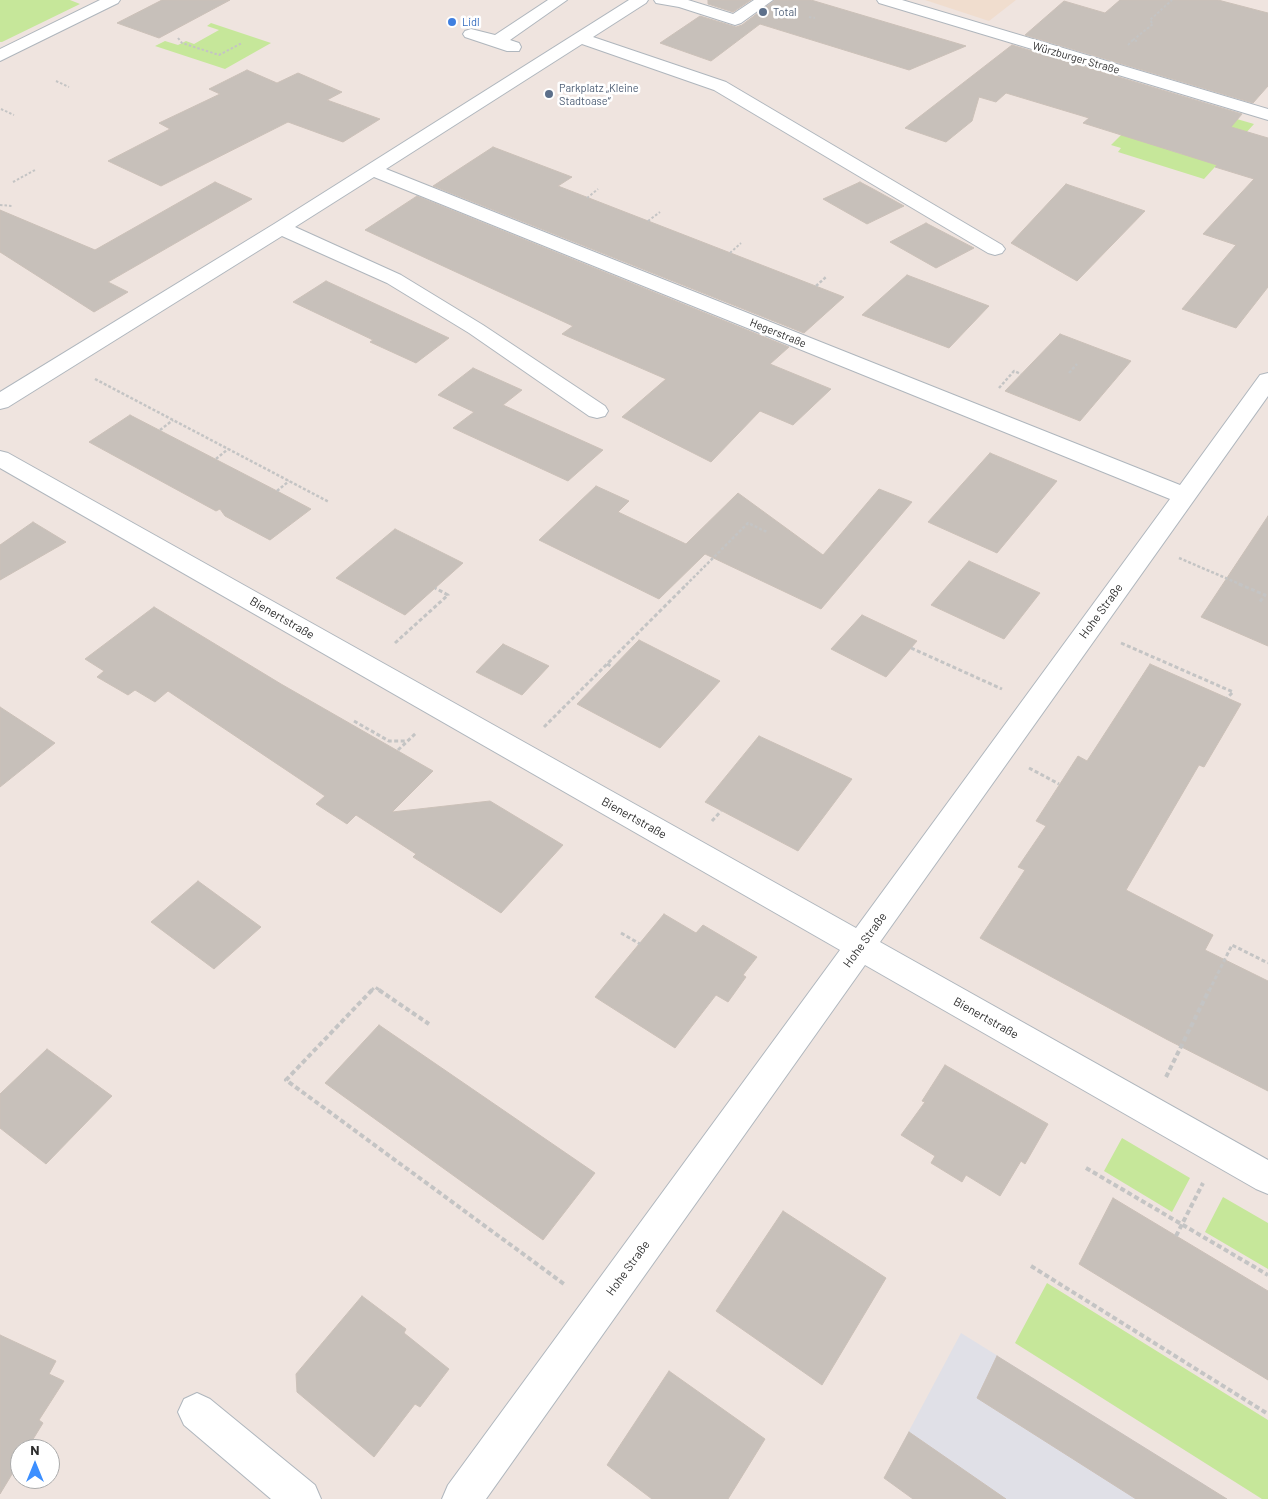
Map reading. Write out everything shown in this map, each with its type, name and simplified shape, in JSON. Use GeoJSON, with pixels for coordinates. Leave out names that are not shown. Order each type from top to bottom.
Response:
{"type":"FeatureCollection","features":[{"type":"Feature","properties":{"kind":"street"},"geometry":{"type":"LineString","coordinates":[[0,56],[112,0]]}},
{"type":"Feature","properties":{"kind":"street"},"geometry":{"type":"LineString","coordinates":[[497,41],[559,0]]}},
{"type":"Feature","properties":{"kind":"street"},"geometry":{"type":"LineString","coordinates":[[0,402],[281,228],[640,0]]}},
{"type":"Feature","properties":{"kind":"street"},"geometry":{"type":"LineString","coordinates":[[662,0],[681,3],[735,20],[765,0]]}},
{"type":"Feature","properties":{"kind":"street","name":"Würzburger Straße"},"geometry":{"type":"LineString","coordinates":[[885,0],[1268,115]]}},
{"type":"Feature","properties":{"kind":"street"},"geometry":{"type":"LineString","coordinates":[[471,34],[514,48]]}},
{"type":"Feature","properties":{"kind":"street"},"geometry":{"type":"LineString","coordinates":[[579,38],[720,86],[995,249]]}},
{"type":"Feature","properties":{"kind":"street","name":"Hegerstraße"},"geometry":{"type":"LineString","coordinates":[[372,170],[1185,496]]}},
{"type":"Feature","properties":{"kind":"street"},"geometry":{"type":"LineString","coordinates":[[281,228],[394,279],[476,329],[597,411]]}},
{"type":"Feature","properties":{"kind":"street","name":"Hohe Straße"},"geometry":{"type":"LineString","coordinates":[[462,1499],[1268,380]]}},
{"type":"Feature","properties":{"kind":"street","name":"Bienertstraße"},"geometry":{"type":"LineString","coordinates":[[0,458],[1268,1178]]}},
{"type":"Feature","properties":{"kind":"street"},"geometry":{"type":"LineString","coordinates":[[197,1412],[301,1499]]}},
{"type":"Feature","properties":{"kind":"path"},"geometry":{"type":"LineString","coordinates":[[1133,40],[1152,24],[1150,20],[1172,0]]}},
{"type":"Feature","properties":{"kind":"path"},"geometry":{"type":"LineString","coordinates":[[809,17],[815,18]]}},
{"type":"Feature","properties":{"kind":"path"},"geometry":{"type":"LineString","coordinates":[[178,38],[182,43],[219,55],[242,43]]}},
{"type":"Feature","properties":{"kind":"path"},"geometry":{"type":"LineString","coordinates":[[56,81],[69,87]]}},
{"type":"Feature","properties":{"kind":"path"},"geometry":{"type":"LineString","coordinates":[[1,109],[14,116]]}},
{"type":"Feature","properties":{"kind":"path"},"geometry":{"type":"LineString","coordinates":[[13,182],[35,170]]}},
{"type":"Feature","properties":{"kind":"path"},"geometry":{"type":"LineString","coordinates":[[587,198],[598,189]]}},
{"type":"Feature","properties":{"kind":"path"},"geometry":{"type":"LineString","coordinates":[[0,205],[13,206]]}},
{"type":"Feature","properties":{"kind":"path"},"geometry":{"type":"LineString","coordinates":[[648,221],[660,212]]}},
{"type":"Feature","properties":{"kind":"path"},"geometry":{"type":"LineString","coordinates":[[730,253],[741,243]]}},
{"type":"Feature","properties":{"kind":"path"},"geometry":{"type":"LineString","coordinates":[[816,286],[826,276]]}},
{"type":"Feature","properties":{"kind":"path"},"geometry":{"type":"LineString","coordinates":[[1069,373],[1077,364]]}},
{"type":"Feature","properties":{"kind":"path"},"geometry":{"type":"LineString","coordinates":[[91,376],[329,502]]}},
{"type":"Feature","properties":{"kind":"path"},"geometry":{"type":"LineString","coordinates":[[160,430],[173,420]]}},
{"type":"Feature","properties":{"kind":"path"},"geometry":{"type":"LineString","coordinates":[[216,459],[228,449]]}},
{"type":"Feature","properties":{"kind":"path"},"geometry":{"type":"LineString","coordinates":[[277,491],[289,481]]}},
{"type":"Feature","properties":{"kind":"path"},"geometry":{"type":"LineString","coordinates":[[519,753],[748,523],[767,532]]}},
{"type":"Feature","properties":{"kind":"path"},"geometry":{"type":"LineString","coordinates":[[1149,545],[1265,595],[1259,603]]}},
{"type":"Feature","properties":{"kind":"path"},"geometry":{"type":"LineString","coordinates":[[368,667],[448,596],[435,588]]}},
{"type":"Feature","properties":{"kind":"path"},"geometry":{"type":"LineString","coordinates":[[1088,629],[1233,692],[1227,698]]}},
{"type":"Feature","properties":{"kind":"path"},"geometry":{"type":"LineString","coordinates":[[911,648],[1034,704]]}},
{"type":"Feature","properties":{"kind":"path"},"geometry":{"type":"LineString","coordinates":[[607,664],[612,667]]}},
{"type":"Feature","properties":{"kind":"path"},"geometry":{"type":"LineString","coordinates":[[354,721],[388,741],[407,741]]}},
{"type":"Feature","properties":{"kind":"path"},"geometry":{"type":"LineString","coordinates":[[398,750],[422,727]]}},
{"type":"Feature","properties":{"kind":"path"},"geometry":{"type":"LineString","coordinates":[[621,933],[640,944]]}},
{"type":"Feature","properties":{"kind":"path"},"geometry":{"type":"LineString","coordinates":[[1162,1084],[1232,945],[1268,963]]}},
{"type":"Feature","properties":{"kind":"path"},"geometry":{"type":"LineString","coordinates":[[429,1024],[375,987],[286,1080],[564,1284]]}},
{"type":"Feature","properties":{"kind":"path"},"geometry":{"type":"LineString","coordinates":[[1086,1168],[1268,1275]]}},
{"type":"Feature","properties":{"kind":"path"},"geometry":{"type":"LineString","coordinates":[[1176,1236],[1199,1192]]}},
{"type":"Feature","properties":{"kind":"path"},"geometry":{"type":"LineString","coordinates":[[1031,1266],[1268,1414]]}},
{"type":"Feature","properties":{"kind":"shaded area"},"geometry":{"type":"Polygon","coordinates":[[[925,0],[1016,0],[989,21],[925,0]]]}},
{"type":"Feature","properties":{"kind":"shaded area"},"geometry":{"type":"Polygon","coordinates":[[[961,1333],[1207,1486],[1201,1499],[913,1499],[884,1478],[961,1333]]]}},
{"type":"Feature","properties":{"kind":"green space"},"geometry":{"type":"Polygon","coordinates":[[[0,0],[70,0],[80,4],[0,42],[0,0]]]}},
{"type":"Feature","properties":{"kind":"green space"},"geometry":{"type":"Polygon","coordinates":[[[211,23],[271,43],[225,69],[155,46],[165,41],[178,45],[186,41],[194,44],[219,30],[207,26],[211,23]]]}},
{"type":"Feature","properties":{"kind":"green space"},"geometry":{"type":"Polygon","coordinates":[[[1223,115],[1254,124],[1204,179],[1118,152],[1121,148],[1111,145],[1123,133],[1182,154],[1223,115]]]}},
{"type":"Feature","properties":{"kind":"green space"},"geometry":{"type":"Polygon","coordinates":[[[1122,1138],[1190,1178],[1172,1212],[1104,1171],[1122,1138]]]}},
{"type":"Feature","properties":{"kind":"green space"},"geometry":{"type":"Polygon","coordinates":[[[1223,1197],[1268,1223],[1268,1269],[1205,1232],[1223,1197]]]}},
{"type":"Feature","properties":{"kind":"green space"},"geometry":{"type":"Polygon","coordinates":[[[1047,1283],[1268,1420],[1268,1499],[1262,1499],[1015,1343],[1047,1283]]]}},
{"type":"Feature","properties":{"kind":"building"},"geometry":{"type":"Polygon","coordinates":[[[162,0],[230,0],[159,38],[117,23],[162,0]]]}},
{"type":"Feature","properties":{"kind":"building"},"geometry":{"type":"Polygon","coordinates":[[[708,0],[751,0],[733,12],[708,4],[708,0]]]}},
{"type":"Feature","properties":{"kind":"building"},"geometry":{"type":"Polygon","coordinates":[[[775,0],[811,0],[966,46],[909,70],[760,24],[711,61],[660,43],[700,16],[736,27],[742,25],[775,0]]]}},
{"type":"Feature","properties":{"kind":"building"},"geometry":{"type":"Polygon","coordinates":[[[1120,0],[1218,0],[1268,13],[1268,86],[1253,103],[1025,35],[1064,1],[1105,13],[1120,0]]]}},
{"type":"Feature","properties":{"kind":"building"},"geometry":{"type":"Polygon","coordinates":[[[1012,45],[1242,114],[1231,127],[1268,138],[1268,287],[1236,328],[1182,309],[1236,245],[1203,234],[1254,179],[1215,167],[1217,165],[1083,123],[1089,118],[1006,93],[996,102],[979,97],[972,121],[946,142],[905,128],[1012,45]]]}},
{"type":"Feature","properties":{"kind":"building"},"geometry":{"type":"Polygon","coordinates":[[[247,70],[277,83],[298,73],[342,92],[327,100],[380,119],[343,142],[288,122],[161,186],[108,161],[170,129],[159,123],[220,94],[209,89],[247,70]]]}},
{"type":"Feature","properties":{"kind":"building"},"geometry":{"type":"Polygon","coordinates":[[[493,147],[572,177],[558,186],[844,297],[804,333],[433,186],[493,147]]]}},
{"type":"Feature","properties":{"kind":"building"},"geometry":{"type":"Polygon","coordinates":[[[215,182],[252,199],[108,282],[128,292],[94,312],[0,252],[0,210],[95,250],[215,182]]]}},
{"type":"Feature","properties":{"kind":"building"},"geometry":{"type":"Polygon","coordinates":[[[860,182],[904,206],[867,224],[823,199],[860,182]]]}},
{"type":"Feature","properties":{"kind":"building"},"geometry":{"type":"Polygon","coordinates":[[[1066,184],[1145,211],[1077,281],[1011,243],[1066,184]]]}},
{"type":"Feature","properties":{"kind":"building"},"geometry":{"type":"Polygon","coordinates":[[[417,196],[789,347],[770,364],[831,389],[793,425],[760,411],[711,462],[622,417],[666,379],[562,334],[573,326],[365,230],[417,196]]]}},
{"type":"Feature","properties":{"kind":"building"},"geometry":{"type":"Polygon","coordinates":[[[926,223],[974,248],[936,268],[890,242],[926,223]]]}},
{"type":"Feature","properties":{"kind":"building"},"geometry":{"type":"Polygon","coordinates":[[[907,275],[989,306],[949,348],[862,315],[907,275]]]}},
{"type":"Feature","properties":{"kind":"building"},"geometry":{"type":"Polygon","coordinates":[[[326,281],[449,338],[416,363],[370,342],[373,340],[293,302],[326,281]]]}},
{"type":"Feature","properties":{"kind":"building"},"geometry":{"type":"Polygon","coordinates":[[[1060,334],[1131,361],[1080,421],[1005,391],[1060,334]]]}},
{"type":"Feature","properties":{"kind":"building"},"geometry":{"type":"Polygon","coordinates":[[[473,368],[522,390],[503,405],[603,450],[568,481],[453,428],[474,412],[438,395],[473,368]]]}},
{"type":"Feature","properties":{"kind":"building"},"geometry":{"type":"Polygon","coordinates":[[[130,415],[311,509],[270,540],[225,516],[220,509],[216,511],[89,442],[130,415]]]}},
{"type":"Feature","properties":{"kind":"building"},"geometry":{"type":"Polygon","coordinates":[[[990,453],[1057,481],[997,553],[928,522],[990,453]]]}},
{"type":"Feature","properties":{"kind":"building"},"geometry":{"type":"Polygon","coordinates":[[[596,486],[629,501],[618,512],[686,544],[738,493],[823,555],[879,489],[912,502],[821,609],[705,554],[659,599],[539,540],[596,486]]]}},
{"type":"Feature","properties":{"kind":"building"},"geometry":{"type":"Polygon","coordinates":[[[1268,516],[1268,646],[1201,617],[1268,516]]]}},
{"type":"Feature","properties":{"kind":"building"},"geometry":{"type":"Polygon","coordinates":[[[33,522],[66,542],[0,580],[0,545],[33,522]]]}},
{"type":"Feature","properties":{"kind":"building"},"geometry":{"type":"Polygon","coordinates":[[[395,529],[463,563],[405,615],[336,578],[395,529]]]}},
{"type":"Feature","properties":{"kind":"building"},"geometry":{"type":"Polygon","coordinates":[[[969,561],[1040,593],[1004,639],[931,605],[969,561]]]}},
{"type":"Feature","properties":{"kind":"building"},"geometry":{"type":"Polygon","coordinates":[[[154,607],[281,684],[433,771],[392,812],[490,801],[563,845],[501,913],[413,857],[416,854],[356,815],[347,824],[316,804],[325,796],[168,691],[155,702],[135,690],[128,695],[97,677],[104,671],[85,659],[154,607]]]}},
{"type":"Feature","properties":{"kind":"building"},"geometry":{"type":"Polygon","coordinates":[[[862,615],[917,641],[886,677],[831,649],[862,615]]]}},
{"type":"Feature","properties":{"kind":"building"},"geometry":{"type":"Polygon","coordinates":[[[639,640],[720,681],[660,748],[577,704],[639,640]]]}},
{"type":"Feature","properties":{"kind":"building"},"geometry":{"type":"Polygon","coordinates":[[[503,644],[549,666],[522,695],[476,672],[503,644]]]}},
{"type":"Feature","properties":{"kind":"building"},"geometry":{"type":"Polygon","coordinates":[[[1150,664],[1241,704],[1204,767],[1199,765],[1126,890],[1213,935],[1205,950],[1268,981],[1268,1091],[1166,1039],[980,938],[1025,870],[1018,867],[1046,826],[1036,821],[1078,756],[1087,761],[1150,664]]]}},
{"type":"Feature","properties":{"kind":"building"},"geometry":{"type":"Polygon","coordinates":[[[0,707],[55,743],[0,787],[0,707]]]}},
{"type":"Feature","properties":{"kind":"building"},"geometry":{"type":"Polygon","coordinates":[[[759,736],[852,779],[798,851],[705,802],[759,736]]]}},
{"type":"Feature","properties":{"kind":"building"},"geometry":{"type":"Polygon","coordinates":[[[198,881],[261,927],[214,969],[151,922],[198,881]]]}},
{"type":"Feature","properties":{"kind":"building"},"geometry":{"type":"Polygon","coordinates":[[[664,914],[696,933],[703,925],[757,957],[743,975],[746,977],[728,1002],[716,995],[675,1048],[595,997],[664,914]]]}},
{"type":"Feature","properties":{"kind":"building"},"geometry":{"type":"Polygon","coordinates":[[[379,1025],[595,1173],[543,1240],[325,1083],[379,1025]]]}},
{"type":"Feature","properties":{"kind":"building"},"geometry":{"type":"Polygon","coordinates":[[[47,1049],[112,1096],[46,1164],[0,1128],[0,1094],[47,1049]]]}},
{"type":"Feature","properties":{"kind":"building"},"geometry":{"type":"Polygon","coordinates":[[[945,1065],[1048,1124],[1025,1164],[1021,1161],[1000,1196],[966,1175],[962,1182],[931,1163],[935,1156],[901,1135],[925,1102],[922,1101],[945,1065]]]}},
{"type":"Feature","properties":{"kind":"building"},"geometry":{"type":"Polygon","coordinates":[[[1113,1198],[1268,1291],[1268,1380],[1079,1264],[1113,1198]]]}},
{"type":"Feature","properties":{"kind":"building"},"geometry":{"type":"Polygon","coordinates":[[[783,1211],[886,1278],[822,1385],[716,1311],[783,1211]]]}},
{"type":"Feature","properties":{"kind":"building"},"geometry":{"type":"Polygon","coordinates":[[[362,1296],[406,1329],[404,1333],[449,1369],[420,1407],[415,1404],[374,1457],[297,1392],[296,1374],[362,1296]]]}},
{"type":"Feature","properties":{"kind":"building"},"geometry":{"type":"Polygon","coordinates":[[[0,1335],[56,1361],[49,1374],[64,1381],[39,1420],[43,1423],[33,1439],[10,1439],[10,1478],[0,1494],[0,1335]]]}},
{"type":"Feature","properties":{"kind":"building"},"geometry":{"type":"Polygon","coordinates":[[[997,1356],[1227,1499],[1136,1499],[977,1398],[997,1356]]]}},
{"type":"Feature","properties":{"kind":"building"},"geometry":{"type":"Polygon","coordinates":[[[669,1371],[765,1439],[728,1499],[652,1499],[607,1465],[669,1371]]]}},
{"type":"Feature","properties":{"kind":"building"},"geometry":{"type":"Polygon","coordinates":[[[909,1432],[1006,1499],[913,1499],[884,1478],[909,1432]]]}},
{"type":"Feature","properties":{"kind":"place","name":"Total"},"geometry":{"type":"Point","coordinates":[763,12]}},
{"type":"Feature","properties":{"kind":"place","name":"Lidl"},"geometry":{"type":"Point","coordinates":[452,22]}},
{"type":"Feature","properties":{"kind":"place","name":"Parkplatz „Kleine Stadtoase“"},"geometry":{"type":"Point","coordinates":[549,94]}}]}
